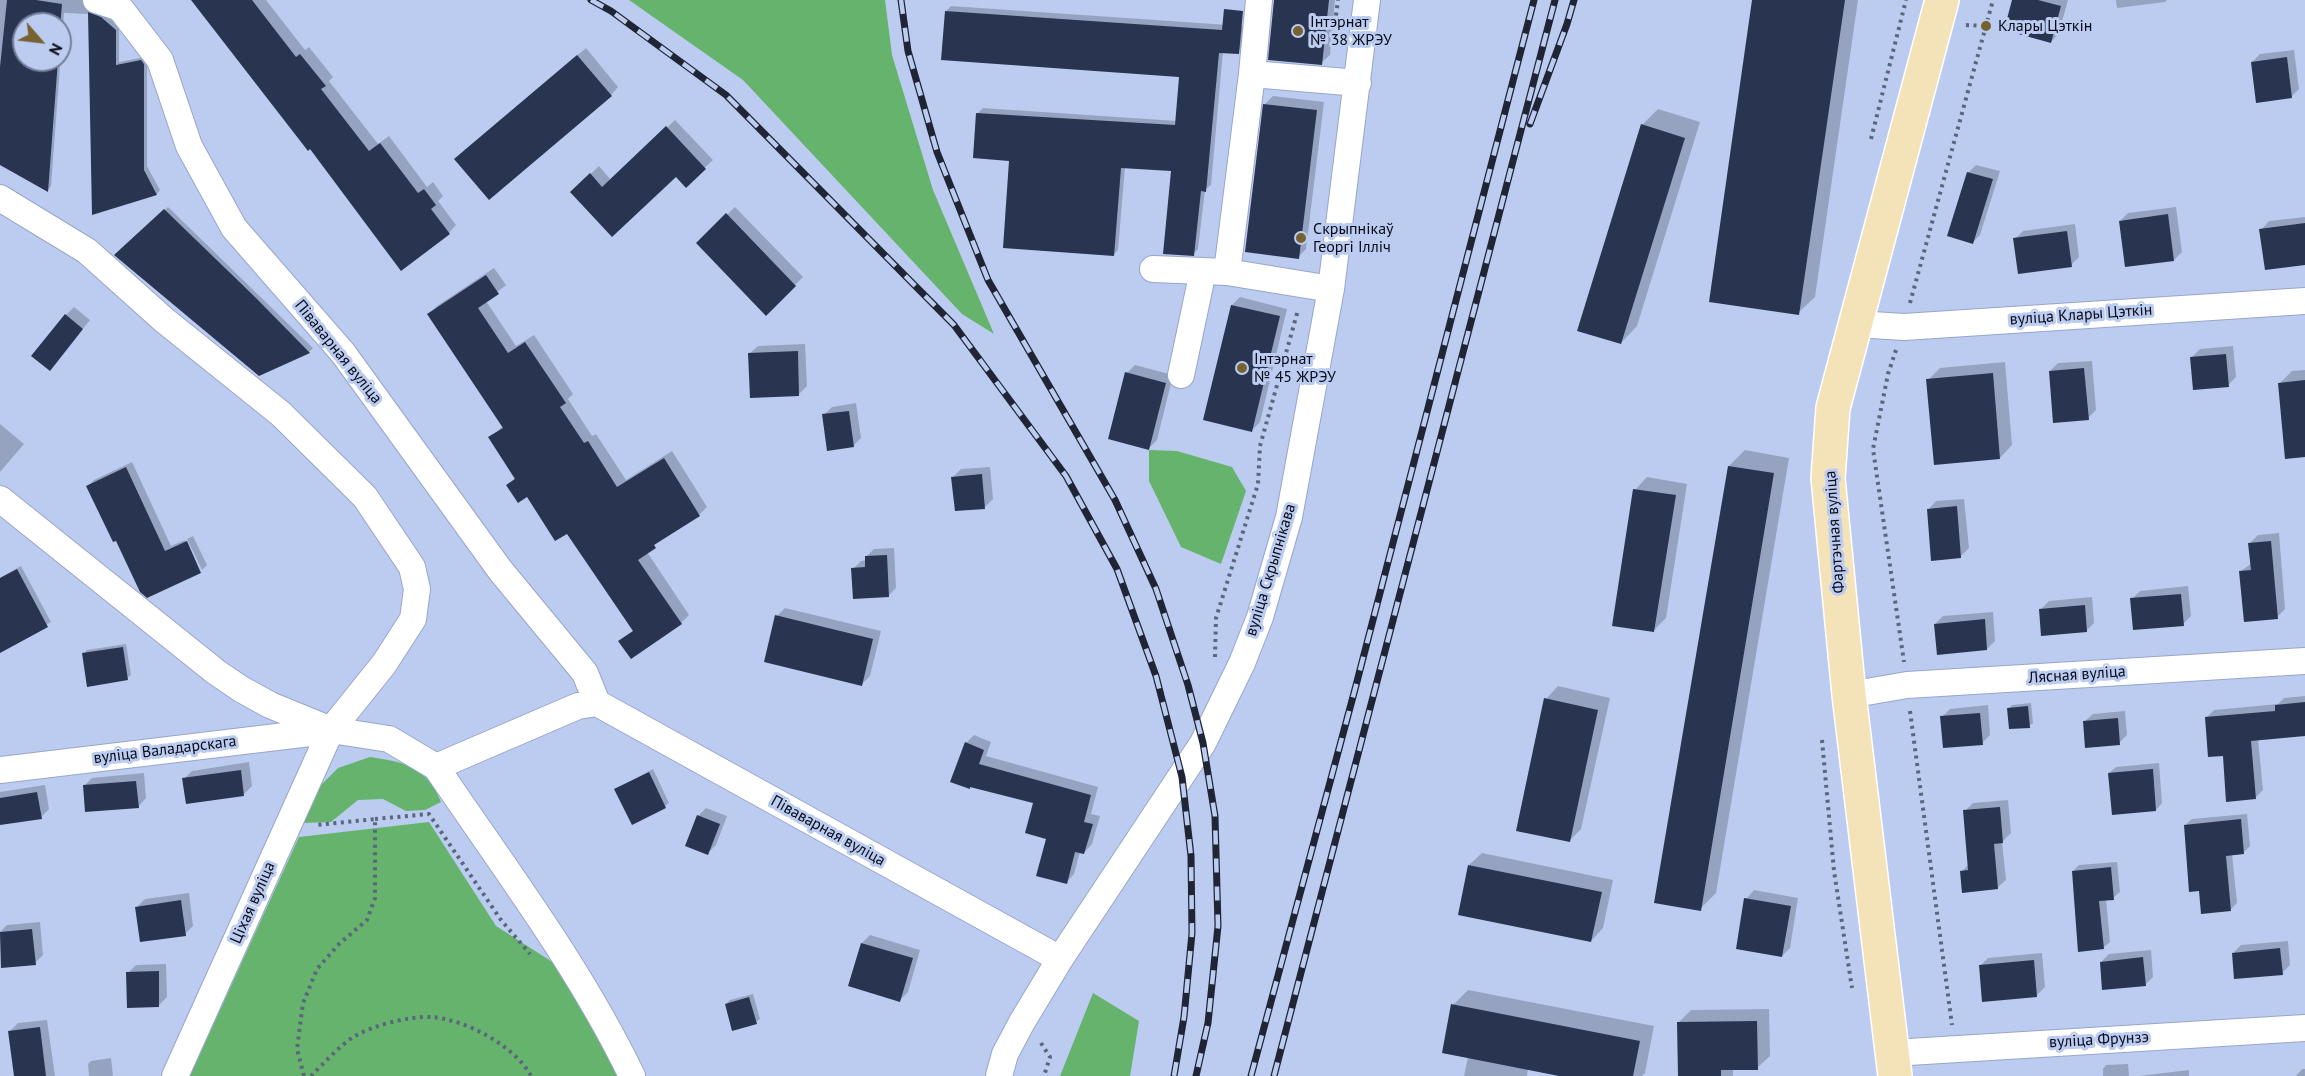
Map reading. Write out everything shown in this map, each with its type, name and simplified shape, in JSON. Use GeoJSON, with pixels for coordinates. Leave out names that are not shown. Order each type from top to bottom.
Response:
{"type":"FeatureCollection","features":[{"type":"Feature","properties":{"kind":"main road","name":"Фартэчная вуліца"},"geometry":{"type":"LineString","coordinates":[[1894,1065],[1849,695],[1828,478],[1833,408],[1942,0]]}},
{"type":"Feature","properties":{"kind":"street","name":"Піваварная вуліца"},"geometry":{"type":"LineString","coordinates":[[96,0],[120,8],[160,60],[189,146],[234,228],[343,353],[500,570],[585,673],[597,703],[1060,958]]}},
{"type":"Feature","properties":{"kind":"street"},"geometry":{"type":"LineString","coordinates":[[1181,375],[1215,272],[1252,74],[1260,0]]}},
{"type":"Feature","properties":{"kind":"street","name":"вуліца Скрыпнікава"},"geometry":{"type":"LineString","coordinates":[[999,1076],[1005,1054],[1060,958],[1203,743],[1242,663],[1263,608],[1289,517],[1331,289],[1368,0]]}},
{"type":"Feature","properties":{"kind":"street"},"geometry":{"type":"LineString","coordinates":[[1252,74],[1358,83]]}},
{"type":"Feature","properties":{"kind":"street","name":"Ціхая вуліца"},"geometry":{"type":"LineString","coordinates":[[0,198],[87,251],[164,320],[281,414],[364,497],[412,567],[417,589],[413,619],[384,664],[331,730],[175,1076]]}},
{"type":"Feature","properties":{"kind":"street"},"geometry":{"type":"LineString","coordinates":[[1153,269],[1215,272],[1331,289]]}},
{"type":"Feature","properties":{"kind":"street","name":"вуліца Клары Цэткін"},"geometry":{"type":"LineString","coordinates":[[1856,324],[1904,327],[2305,301]]}},
{"type":"Feature","properties":{"kind":"street"},"geometry":{"type":"LineString","coordinates":[[0,500],[216,672],[241,689],[270,705],[331,730],[389,739],[436,767],[562,953],[607,1025],[632,1076]]}},
{"type":"Feature","properties":{"kind":"street","name":"Лясная вуліца"},"geometry":{"type":"LineString","coordinates":[[1849,695],[1907,685],[2305,661]]}},
{"type":"Feature","properties":{"kind":"street"},"geometry":{"type":"LineString","coordinates":[[436,767],[578,706],[597,703]]}},
{"type":"Feature","properties":{"kind":"street","name":"вуліца Валадарскага"},"geometry":{"type":"LineString","coordinates":[[0,770],[331,730]]}},
{"type":"Feature","properties":{"kind":"street","name":"вуліца Фрунзэ"},"geometry":{"type":"LineString","coordinates":[[1894,1065],[1955,1049],[2305,1028]]}},
{"type":"Feature","properties":{"kind":"path"},"geometry":{"type":"LineString","coordinates":[[1334,35],[1338,0]]}},
{"type":"Feature","properties":{"kind":"path"},"geometry":{"type":"LineString","coordinates":[[1955,1049],[1873,449],[1888,374],[1904,327],[1993,0]]}},
{"type":"Feature","properties":{"kind":"path"},"geometry":{"type":"LineString","coordinates":[[1215,664],[1216,618],[1258,484],[1260,446],[1305,286]]}},
{"type":"Feature","properties":{"kind":"path"},"geometry":{"type":"LineString","coordinates":[[286,828],[429,814],[501,920],[536,962]]}},
{"type":"Feature","properties":{"kind":"path"},"geometry":{"type":"LineString","coordinates":[[304,1076],[297,1049],[303,1002],[317,969],[339,944],[366,920],[375,898],[375,819]]}},
{"type":"Feature","properties":{"kind":"path"},"geometry":{"type":"LineString","coordinates":[[311,1076],[356,1036],[391,1022],[431,1017],[469,1027],[495,1040],[525,1065],[531,1076]]}},
{"type":"Feature","properties":{"kind":"path"},"geometry":{"type":"LineString","coordinates":[[1038,1039],[1050,1057],[1044,1076]]}},
{"type":"Feature","properties":{"kind":"green space"},"geometry":{"type":"Polygon","coordinates":[[[629,0],[885,0],[892,55],[933,190],[994,334],[962,314],[743,80],[629,0]]]}},
{"type":"Feature","properties":{"kind":"green space"},"geometry":{"type":"Polygon","coordinates":[[[1149,450],[1177,451],[1232,467],[1246,491],[1221,564],[1181,547],[1149,481],[1149,450]]]}},
{"type":"Feature","properties":{"kind":"green space"},"geometry":{"type":"Polygon","coordinates":[[[370,757],[394,761],[413,768],[429,781],[441,802],[425,810],[406,811],[383,799],[358,800],[331,822],[301,823],[316,790],[338,768],[370,757]]]}},
{"type":"Feature","properties":{"kind":"green space"},"geometry":{"type":"Polygon","coordinates":[[[429,822],[496,926],[554,963],[582,1002],[621,1076],[190,1076],[299,837],[429,822]]]}},
{"type":"Feature","properties":{"kind":"green space"},"geometry":{"type":"Polygon","coordinates":[[[1093,993],[1139,1021],[1130,1076],[1060,1076],[1093,993]]]}},
{"type":"Feature","properties":{"kind":"building"},"geometry":{"type":"Polygon","coordinates":[[[7,0],[36,0],[62,4],[61,12],[12,12],[12,72],[57,72],[48,192],[0,165],[0,67],[7,0]]]}},
{"type":"Feature","properties":{"kind":"building"},"geometry":{"type":"Polygon","coordinates":[[[191,0],[252,0],[296,57],[300,54],[326,86],[321,89],[369,151],[380,143],[418,193],[424,189],[436,205],[431,209],[450,234],[401,271],[310,149],[308,151],[191,0]]]}},
{"type":"Feature","properties":{"kind":"building","name":"Інтэрнат № 38 ЖРЭУ"},"geometry":{"type":"Polygon","coordinates":[[[1274,0],[1329,0],[1322,65],[1268,60],[1274,0]]]}},
{"type":"Feature","properties":{"kind":"building"},"geometry":{"type":"Polygon","coordinates":[[[1752,0],[1845,0],[1799,315],[1709,302],[1752,0]]]}},
{"type":"Feature","properties":{"kind":"building"},"geometry":{"type":"Polygon","coordinates":[[[2012,0],[2038,0],[2061,6],[2051,43],[2004,30],[2012,0]]]}},
{"type":"Feature","properties":{"kind":"building"},"geometry":{"type":"Polygon","coordinates":[[[1224,9],[1243,11],[1239,54],[1219,53],[1206,192],[1201,191],[1194,256],[1163,254],[1171,171],[1121,168],[1114,256],[1003,248],[1009,161],[973,158],[976,113],[1175,125],[1179,77],[941,60],[945,11],[1222,30],[1224,9]]]}},
{"type":"Feature","properties":{"kind":"building"},"geometry":{"type":"Polygon","coordinates":[[[88,12],[101,17],[116,30],[116,65],[141,60],[144,64],[144,170],[157,195],[92,215],[88,12]]]}},
{"type":"Feature","properties":{"kind":"building"},"geometry":{"type":"Polygon","coordinates":[[[577,55],[612,96],[489,200],[454,159],[577,55]]]}},
{"type":"Feature","properties":{"kind":"building"},"geometry":{"type":"Polygon","coordinates":[[[2287,57],[2292,98],[2256,103],[2251,62],[2287,57]]]}},
{"type":"Feature","properties":{"kind":"building"},"geometry":{"type":"Polygon","coordinates":[[[1263,104],[1317,110],[1299,259],[1245,252],[1263,104]]]}},
{"type":"Feature","properties":{"kind":"building"},"geometry":{"type":"Polygon","coordinates":[[[1641,124],[1685,138],[1621,344],[1577,331],[1641,124]]]}},
{"type":"Feature","properties":{"kind":"building"},"geometry":{"type":"Polygon","coordinates":[[[666,126],[706,169],[686,188],[676,177],[612,237],[570,192],[590,173],[602,187],[666,126]]]}},
{"type":"Feature","properties":{"kind":"building"},"geometry":{"type":"Polygon","coordinates":[[[1967,172],[1993,179],[1973,244],[1947,236],[1967,172]]]}},
{"type":"Feature","properties":{"kind":"building"},"geometry":{"type":"Polygon","coordinates":[[[164,209],[310,353],[259,376],[114,255],[164,209]]]}},
{"type":"Feature","properties":{"kind":"building"},"geometry":{"type":"Polygon","coordinates":[[[726,213],[796,286],[766,316],[696,243],[726,213]]]}},
{"type":"Feature","properties":{"kind":"building"},"geometry":{"type":"Polygon","coordinates":[[[2168,214],[2174,261],[2125,267],[2119,221],[2168,214]]]}},
{"type":"Feature","properties":{"kind":"building"},"geometry":{"type":"Polygon","coordinates":[[[2305,223],[2305,265],[2265,270],[2259,229],[2305,223]]]}},
{"type":"Feature","properties":{"kind":"building"},"geometry":{"type":"Polygon","coordinates":[[[2067,231],[2072,267],[2018,274],[2013,238],[2067,231]]]}},
{"type":"Feature","properties":{"kind":"building"},"geometry":{"type":"Polygon","coordinates":[[[486,275],[499,294],[478,308],[508,353],[525,342],[566,403],[560,407],[584,443],[588,441],[617,487],[664,458],[700,516],[654,545],[656,548],[638,560],[682,624],[631,659],[618,641],[633,631],[567,534],[555,541],[527,497],[518,503],[506,485],[515,479],[488,437],[503,428],[427,314],[486,275]]]}},
{"type":"Feature","properties":{"kind":"building","name":"Інтэрнат № 45 ЖРЭУ"},"geometry":{"type":"Polygon","coordinates":[[[1231,305],[1280,316],[1252,432],[1203,420],[1231,305]]]}},
{"type":"Feature","properties":{"kind":"building"},"geometry":{"type":"Polygon","coordinates":[[[65,314],[83,329],[50,371],[31,356],[65,314]]]}},
{"type":"Feature","properties":{"kind":"building"},"geometry":{"type":"Polygon","coordinates":[[[798,351],[799,396],[750,398],[748,353],[798,351]]]}},
{"type":"Feature","properties":{"kind":"building"},"geometry":{"type":"Polygon","coordinates":[[[2226,354],[2229,387],[2193,390],[2190,357],[2226,354]]]}},
{"type":"Feature","properties":{"kind":"building"},"geometry":{"type":"Polygon","coordinates":[[[2084,368],[2089,420],[2053,423],[2049,371],[2084,368]]]}},
{"type":"Feature","properties":{"kind":"building"},"geometry":{"type":"Polygon","coordinates":[[[1125,372],[1166,383],[1149,450],[1108,439],[1125,372]]]}},
{"type":"Feature","properties":{"kind":"building"},"geometry":{"type":"Polygon","coordinates":[[[1993,373],[2000,459],[1934,465],[1926,379],[1993,373]]]}},
{"type":"Feature","properties":{"kind":"building"},"geometry":{"type":"Polygon","coordinates":[[[2305,380],[2305,457],[2285,459],[2278,383],[2305,380]]]}},
{"type":"Feature","properties":{"kind":"building"},"geometry":{"type":"Polygon","coordinates":[[[849,411],[854,447],[827,451],[822,414],[849,411]]]}},
{"type":"Feature","properties":{"kind":"building"},"geometry":{"type":"Polygon","coordinates":[[[1728,466],[1774,473],[1701,911],[1654,903],[1728,466]]]}},
{"type":"Feature","properties":{"kind":"building"},"geometry":{"type":"Polygon","coordinates":[[[126,467],[165,551],[187,541],[201,573],[147,598],[140,592],[86,486],[126,467]]]}},
{"type":"Feature","properties":{"kind":"building"},"geometry":{"type":"Polygon","coordinates":[[[982,474],[985,509],[955,511],[951,477],[982,474]]]}},
{"type":"Feature","properties":{"kind":"building"},"geometry":{"type":"Polygon","coordinates":[[[1633,489],[1676,495],[1654,632],[1612,626],[1633,489]]]}},
{"type":"Feature","properties":{"kind":"building"},"geometry":{"type":"Polygon","coordinates":[[[1957,506],[1961,558],[1931,561],[1927,509],[1957,506]]]}},
{"type":"Feature","properties":{"kind":"building"},"geometry":{"type":"Polygon","coordinates":[[[2271,541],[2278,619],[2244,622],[2239,571],[2251,570],[2248,543],[2271,541]]]}},
{"type":"Feature","properties":{"kind":"building"},"geometry":{"type":"Polygon","coordinates":[[[887,555],[889,597],[853,599],[851,568],[865,567],[865,556],[887,555]]]}},
{"type":"Feature","properties":{"kind":"building"},"geometry":{"type":"Polygon","coordinates":[[[17,569],[48,627],[0,653],[0,578],[17,569]]]}},
{"type":"Feature","properties":{"kind":"building"},"geometry":{"type":"Polygon","coordinates":[[[2181,594],[2184,626],[2133,630],[2130,598],[2181,594]]]}},
{"type":"Feature","properties":{"kind":"building"},"geometry":{"type":"Polygon","coordinates":[[[2085,605],[2087,632],[2041,636],[2039,609],[2085,605]]]}},
{"type":"Feature","properties":{"kind":"building"},"geometry":{"type":"Polygon","coordinates":[[[775,615],[873,639],[862,686],[764,662],[775,615]]]}},
{"type":"Feature","properties":{"kind":"building"},"geometry":{"type":"Polygon","coordinates":[[[1985,619],[1987,650],[1937,655],[1934,624],[1985,619]]]}},
{"type":"Feature","properties":{"kind":"building"},"geometry":{"type":"Polygon","coordinates":[[[123,647],[128,680],[87,687],[82,653],[123,647]]]}},
{"type":"Feature","properties":{"kind":"building"},"geometry":{"type":"Polygon","coordinates":[[[1544,698],[1598,710],[1570,842],[1516,831],[1544,698]]]}},
{"type":"Feature","properties":{"kind":"building"},"geometry":{"type":"Polygon","coordinates":[[[2305,702],[2305,736],[2251,741],[2256,799],[2226,802],[2223,756],[2208,757],[2205,717],[2275,711],[2275,705],[2305,702]]]}},
{"type":"Feature","properties":{"kind":"building"},"geometry":{"type":"Polygon","coordinates":[[[2028,706],[2030,728],[2009,729],[2007,708],[2028,706]]]}},
{"type":"Feature","properties":{"kind":"building"},"geometry":{"type":"Polygon","coordinates":[[[1980,713],[1983,745],[1943,748],[1940,716],[1980,713]]]}},
{"type":"Feature","properties":{"kind":"building"},"geometry":{"type":"Polygon","coordinates":[[[2118,718],[2120,745],[2085,748],[2083,721],[2118,718]]]}},
{"type":"Feature","properties":{"kind":"building"},"geometry":{"type":"Polygon","coordinates":[[[965,742],[984,750],[979,764],[1091,795],[1084,822],[1093,824],[1084,854],[1075,852],[1067,884],[1036,876],[1046,839],[1025,833],[1033,803],[970,787],[970,789],[950,782],[965,742]]]}},
{"type":"Feature","properties":{"kind":"building"},"geometry":{"type":"Polygon","coordinates":[[[2153,769],[2156,811],[2112,815],[2108,773],[2153,769]]]}},
{"type":"Feature","properties":{"kind":"building"},"geometry":{"type":"Polygon","coordinates":[[[241,770],[244,796],[186,804],[182,778],[241,770]]]}},
{"type":"Feature","properties":{"kind":"building"},"geometry":{"type":"Polygon","coordinates":[[[649,772],[666,808],[632,825],[614,789],[649,772]]]}},
{"type":"Feature","properties":{"kind":"building"},"geometry":{"type":"Polygon","coordinates":[[[136,781],[139,808],[85,812],[83,785],[136,781]]]}},
{"type":"Feature","properties":{"kind":"building"},"geometry":{"type":"Polygon","coordinates":[[[37,792],[42,819],[0,825],[0,798],[37,792]]]}},
{"type":"Feature","properties":{"kind":"building"},"geometry":{"type":"Polygon","coordinates":[[[2000,807],[2003,843],[1994,844],[1998,889],[1962,893],[1960,871],[1968,870],[1963,810],[2000,807]]]}},
{"type":"Feature","properties":{"kind":"building"},"geometry":{"type":"Polygon","coordinates":[[[697,815],[720,824],[708,855],[685,846],[697,815]]]}},
{"type":"Feature","properties":{"kind":"building"},"geometry":{"type":"Polygon","coordinates":[[[2241,819],[2244,854],[2226,856],[2231,911],[2201,914],[2199,891],[2189,892],[2184,825],[2241,819]]]}},
{"type":"Feature","properties":{"kind":"building"},"geometry":{"type":"Polygon","coordinates":[[[1468,865],[1602,892],[1591,942],[1458,915],[1468,865]]]}},
{"type":"Feature","properties":{"kind":"building"},"geometry":{"type":"Polygon","coordinates":[[[2111,867],[2114,900],[2099,901],[2104,949],[2078,952],[2072,871],[2111,867]]]}},
{"type":"Feature","properties":{"kind":"building"},"geometry":{"type":"Polygon","coordinates":[[[1744,898],[1791,906],[1782,957],[1736,949],[1744,898]]]}},
{"type":"Feature","properties":{"kind":"building"},"geometry":{"type":"Polygon","coordinates":[[[181,900],[186,936],[140,942],[135,907],[181,900]]]}},
{"type":"Feature","properties":{"kind":"building"},"geometry":{"type":"Polygon","coordinates":[[[32,929],[36,965],[1,968],[0,932],[32,929]]]}},
{"type":"Feature","properties":{"kind":"building"},"geometry":{"type":"Polygon","coordinates":[[[861,943],[913,958],[900,1002],[848,986],[861,943]]]}},
{"type":"Feature","properties":{"kind":"building"},"geometry":{"type":"Polygon","coordinates":[[[2280,948],[2283,975],[2234,979],[2232,953],[2280,948]]]}},
{"type":"Feature","properties":{"kind":"building"},"geometry":{"type":"Polygon","coordinates":[[[2143,957],[2146,986],[2102,990],[2100,962],[2143,957]]]}},
{"type":"Feature","properties":{"kind":"building"},"geometry":{"type":"Polygon","coordinates":[[[2034,960],[2037,997],[1982,1002],[1979,965],[2034,960]]]}},
{"type":"Feature","properties":{"kind":"building"},"geometry":{"type":"Polygon","coordinates":[[[159,971],[159,1007],[127,1008],[126,972],[159,971]]]}},
{"type":"Feature","properties":{"kind":"building"},"geometry":{"type":"Polygon","coordinates":[[[749,997],[757,1024],[732,1031],[725,1004],[749,997]]]}},
{"type":"Feature","properties":{"kind":"building"},"geometry":{"type":"Polygon","coordinates":[[[1451,1004],[1640,1041],[1633,1076],[1559,1076],[1442,1053],[1451,1004]]]}},
{"type":"Feature","properties":{"kind":"building"},"geometry":{"type":"Polygon","coordinates":[[[1757,1021],[1758,1070],[1721,1070],[1721,1076],[1678,1076],[1677,1022],[1757,1021]]]}},
{"type":"Feature","properties":{"kind":"building"},"geometry":{"type":"Polygon","coordinates":[[[40,1027],[46,1076],[14,1076],[8,1031],[40,1027]]]}},
{"type":"Feature","properties":{"kind":"railway"},"geometry":{"type":"LineString","coordinates":[[591,0],[611,11],[726,95],[954,325],[1066,476],[1117,569],[1156,676],[1182,777],[1191,856],[1192,933],[1184,1017],[1174,1076]]}},
{"type":"Feature","properties":{"kind":"railway"},"geometry":{"type":"LineString","coordinates":[[901,0],[908,51],[937,152],[988,280],[1115,500],[1156,589],[1188,685],[1203,743],[1215,816],[1218,926],[1208,1023],[1196,1076]]}},
{"type":"Feature","properties":{"kind":"railway"},"geometry":{"type":"LineString","coordinates":[[1251,1076],[1354,693],[1534,0]]}},
{"type":"Feature","properties":{"kind":"railway"},"geometry":{"type":"LineString","coordinates":[[1274,1076],[1555,0]]}},
{"type":"Feature","properties":{"kind":"railway"},"geometry":{"type":"LineString","coordinates":[[1530,124],[1574,0]]}},
{"type":"Feature","properties":{"kind":"place","name":"Клары Цэткін"},"geometry":{"type":"Point","coordinates":[1986,26]}},
{"type":"Feature","properties":{"kind":"place","name":"Інтэрнат № 38 ЖРЭУ"},"geometry":{"type":"Point","coordinates":[1298,31]}},
{"type":"Feature","properties":{"kind":"place","name":"Скрыпнікаў Георгі Ілліч"},"geometry":{"type":"Point","coordinates":[1301,238]}},
{"type":"Feature","properties":{"kind":"place","name":"Інтэрнат № 45 ЖРЭУ"},"geometry":{"type":"Point","coordinates":[1242,368]}}]}
